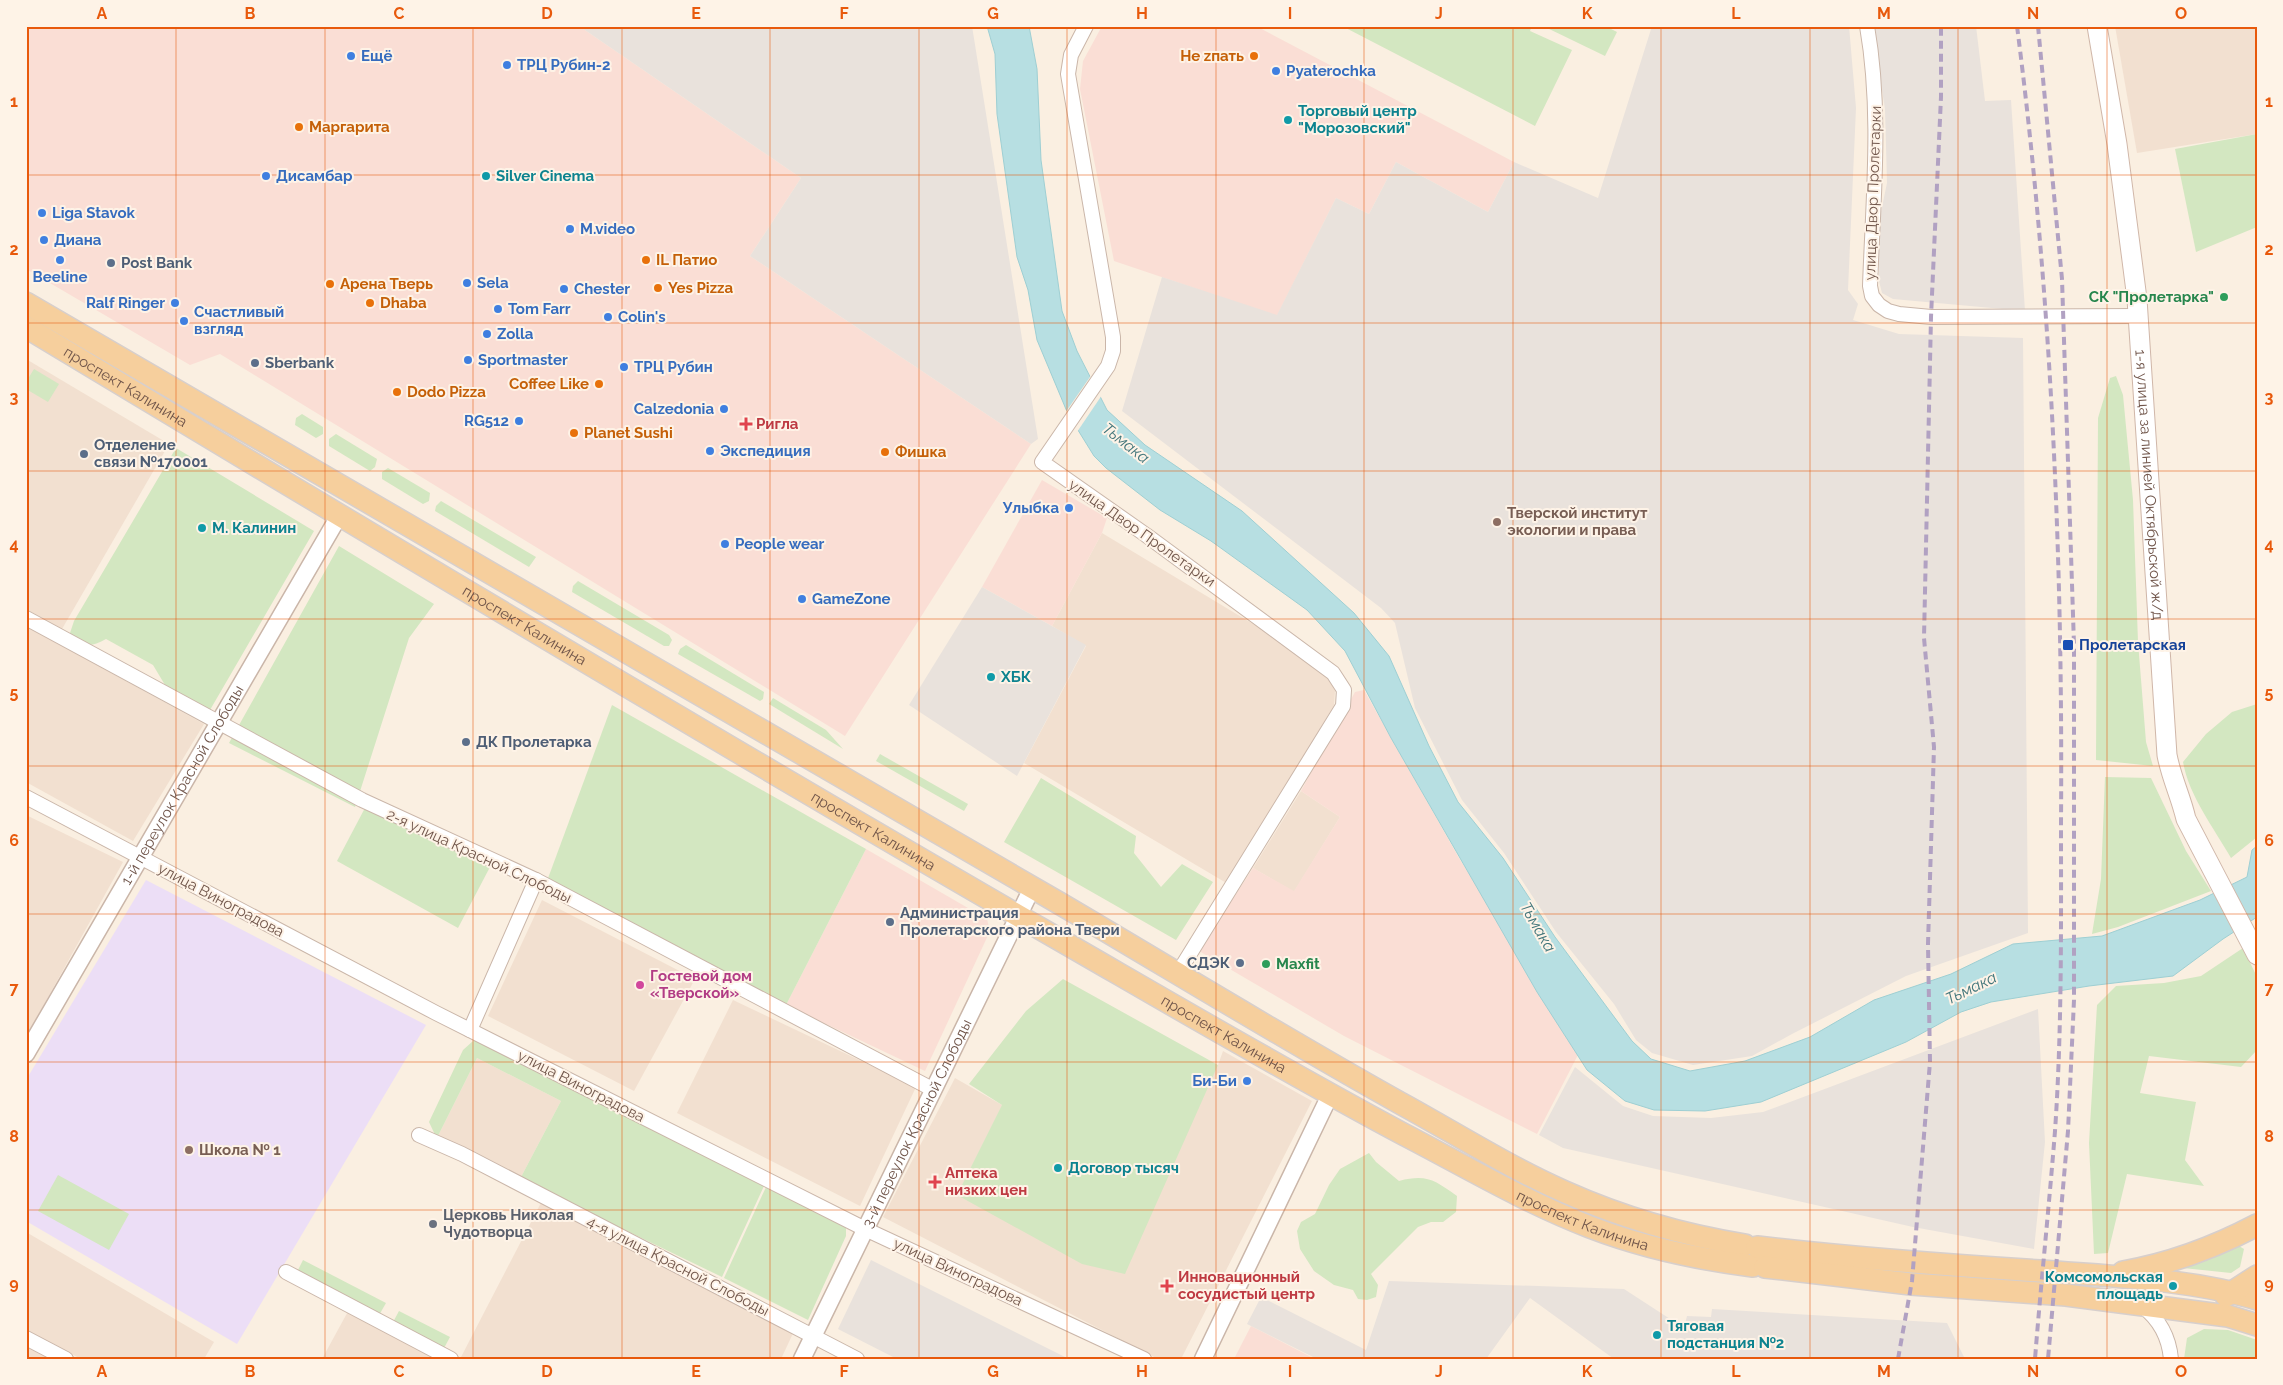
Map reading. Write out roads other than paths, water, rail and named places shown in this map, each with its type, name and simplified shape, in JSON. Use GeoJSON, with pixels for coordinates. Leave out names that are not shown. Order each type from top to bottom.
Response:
{"type":"FeatureCollection","features":[{"type":"Feature","properties":{"kind":"main road","name":"1-я улица за линией Октябрьской ж/д"},"geometry":{"type":"LineString","coordinates":[[2097,26],[2117,144],[2138,316],[2165,739],[2170,770],[2186,819],[2257,955]]}},
{"type":"Feature","properties":{"kind":"main road","name":"проспект Калинина"},"geometry":{"type":"LineString","coordinates":[[26,303],[363,500],[839,773],[1358,1079],[1520,1170],[1572,1195],[1618,1214],[1755,1256]]}},
{"type":"Feature","properties":{"kind":"main road","name":"проспект Калинина"},"geometry":{"type":"LineString","coordinates":[[26,327],[339,516],[1145,990],[1330,1095],[1527,1199],[1587,1226],[1663,1250],[1755,1256],[1911,1284],[2007,1279]]}},
{"type":"Feature","properties":{"kind":"main road"},"geometry":{"type":"LineString","coordinates":[[339,516],[348,506],[363,500]]}},
{"type":"Feature","properties":{"kind":"main road"},"geometry":{"type":"LineString","coordinates":[[806,791],[824,786],[833,781],[839,773]]}},
{"type":"Feature","properties":{"kind":"main road"},"geometry":{"type":"LineString","coordinates":[[1145,990],[1164,985],[1178,973]]}},
{"type":"Feature","properties":{"kind":"main road"},"geometry":{"type":"LineString","coordinates":[[1330,1095],[1340,1082],[1358,1079]]}},
{"type":"Feature","properties":{"kind":"main road"},"geometry":{"type":"LineString","coordinates":[[2235,1236],[2257,1215]]}},
{"type":"Feature","properties":{"kind":"main road"},"geometry":{"type":"LineString","coordinates":[[2007,1279],[2106,1274],[2167,1262],[2235,1236],[2257,1225]]}},
{"type":"Feature","properties":{"kind":"main road"},"geometry":{"type":"LineString","coordinates":[[2106,1274],[2233,1292],[2257,1299]]}},
{"type":"Feature","properties":{"kind":"main road"},"geometry":{"type":"LineString","coordinates":[[2182,1309],[2208,1303],[2233,1292],[2257,1276]]}},
{"type":"Feature","properties":{"kind":"main road"},"geometry":{"type":"LineString","coordinates":[[2007,1279],[2139,1304],[2228,1316],[2257,1325]]}},
{"type":"Feature","properties":{"kind":"street","name":"улица Двор Пролетарки"},"geometry":{"type":"LineString","coordinates":[[1086,26],[1071,55],[1068,74],[1113,337],[1111,357],[1104,374],[1042,462],[1146,535],[1334,673],[1344,690],[1343,706],[1178,973]]}},
{"type":"Feature","properties":{"kind":"street","name":"улица Двор Пролетарки"},"geometry":{"type":"LineString","coordinates":[[1867,26],[1876,96],[1870,286],[1872,296],[1879,305],[1895,314],[1931,317],[2138,316]]}},
{"type":"Feature","properties":{"kind":"street","name":"1-й переулок Красной Слободы"},"geometry":{"type":"LineString","coordinates":[[26,1054],[339,516]]}},
{"type":"Feature","properties":{"kind":"street","name":"2-я улица Красной Слободы"},"geometry":{"type":"LineString","coordinates":[[26,618],[362,800],[536,880],[934,1090]]}},
{"type":"Feature","properties":{"kind":"street","name":"улица Виноградова"},"geometry":{"type":"LineString","coordinates":[[26,797],[470,1030],[866,1229],[1144,1359]]}},
{"type":"Feature","properties":{"kind":"street"},"geometry":{"type":"LineString","coordinates":[[470,1030],[536,880]]}},
{"type":"Feature","properties":{"kind":"street","name":"3-й переулок Красной Слободы"},"geometry":{"type":"LineString","coordinates":[[802,1359],[1032,888]]}},
{"type":"Feature","properties":{"kind":"street"},"geometry":{"type":"LineString","coordinates":[[1204,1359],[1330,1095]]}},
{"type":"Feature","properties":{"kind":"street","name":"4-я улица Красной Слободы"},"geometry":{"type":"LineString","coordinates":[[419,1135],[462,1154],[856,1359]]}},
{"type":"Feature","properties":{"kind":"street"},"geometry":{"type":"LineString","coordinates":[[286,1272],[451,1359]]}},
{"type":"Feature","properties":{"kind":"street"},"geometry":{"type":"LineString","coordinates":[[2139,1304],[2150,1312],[2162,1328],[2168,1342],[2171,1359]]}},
{"type":"Feature","properties":{"kind":"street"},"geometry":{"type":"LineString","coordinates":[[26,1338],[66,1359]]}},
{"type":"Feature","properties":{"kind":"water","name":"Тьмака"},"geometry":{"type":"Polygon","coordinates":[[[987,26],[1029,26],[1037,69],[1041,160],[1062,311],[1077,351],[1107,410],[1145,445],[1242,511],[1354,613],[1389,656],[1429,746],[1458,802],[1503,858],[1555,937],[1632,1041],[1651,1059],[1690,1071],[1745,1061],[1810,1037],[1874,1000],[1951,974],[2013,944],[2102,936],[2200,900],[2247,877],[2252,850],[2257,846],[2257,917],[2223,939],[2173,976],[2089,986],[1991,1002],[1961,1012],[1906,1042],[1761,1102],[1705,1111],[1654,1110],[1625,1101],[1587,1070],[1537,992],[1391,738],[1345,651],[1307,610],[1211,541],[1160,510],[1106,468],[1094,456],[1068,414],[1037,340],[1028,290],[1017,257],[997,114],[995,54],[987,26]]]}},
{"type":"Feature","properties":{"kind":"railway"},"geometry":{"type":"LineString","coordinates":[[1898,1359],[1912,1281],[1930,1062],[1928,944],[1934,747],[1924,638],[1931,317],[1941,97],[1941,26]]}},
{"type":"Feature","properties":{"kind":"railway"},"geometry":{"type":"LineString","coordinates":[[2017,26],[2029,125],[2046,324],[2057,524],[2060,623],[2061,977],[2059,1054],[2055,1131],[2035,1359]]}},
{"type":"Feature","properties":{"kind":"railway"},"geometry":{"type":"LineString","coordinates":[[2038,26],[2062,279],[2074,645],[2074,1000],[2068,1131],[2048,1359]]}},
{"type":"Feature","properties":{"kind":"place","name":"Ещё"},"geometry":{"type":"Point","coordinates":[351,56]}},
{"type":"Feature","properties":{"kind":"place","name":"Не zпать"},"geometry":{"type":"Point","coordinates":[1254,56]}},
{"type":"Feature","properties":{"kind":"place","name":"ТРЦ Рубин-2"},"geometry":{"type":"Point","coordinates":[507,65]}},
{"type":"Feature","properties":{"kind":"place","name":"Pyaterochka"},"geometry":{"type":"Point","coordinates":[1276,71]}},
{"type":"Feature","properties":{"kind":"place","name":"Торговый центр \"Морозовский\""},"geometry":{"type":"Point","coordinates":[1288,120]}},
{"type":"Feature","properties":{"kind":"place","name":"Маргарита"},"geometry":{"type":"Point","coordinates":[299,127]}},
{"type":"Feature","properties":{"kind":"place","name":"Дисамбар"},"geometry":{"type":"Point","coordinates":[266,176]}},
{"type":"Feature","properties":{"kind":"place","name":"Silver Cinema"},"geometry":{"type":"Point","coordinates":[486,176]}},
{"type":"Feature","properties":{"kind":"place","name":"Liga Stavok"},"geometry":{"type":"Point","coordinates":[42,213]}},
{"type":"Feature","properties":{"kind":"place","name":"M.video"},"geometry":{"type":"Point","coordinates":[570,229]}},
{"type":"Feature","properties":{"kind":"place","name":"Диана"},"geometry":{"type":"Point","coordinates":[44,240]}},
{"type":"Feature","properties":{"kind":"place","name":"Beeline"},"geometry":{"type":"Point","coordinates":[60,260]}},
{"type":"Feature","properties":{"kind":"place","name":"IL Патио"},"geometry":{"type":"Point","coordinates":[646,260]}},
{"type":"Feature","properties":{"kind":"place","name":"Post Bank"},"geometry":{"type":"Point","coordinates":[111,263]}},
{"type":"Feature","properties":{"kind":"place","name":"Sela"},"geometry":{"type":"Point","coordinates":[467,283]}},
{"type":"Feature","properties":{"kind":"place","name":"Арена Тверь"},"geometry":{"type":"Point","coordinates":[330,284]}},
{"type":"Feature","properties":{"kind":"place","name":"Yes Pizza"},"geometry":{"type":"Point","coordinates":[658,288]}},
{"type":"Feature","properties":{"kind":"place","name":"Chester"},"geometry":{"type":"Point","coordinates":[564,289]}},
{"type":"Feature","properties":{"kind":"place","name":"СК \"Пролетарка\""},"geometry":{"type":"Point","coordinates":[2224,297]}},
{"type":"Feature","properties":{"kind":"place","name":"Ralf Ringer"},"geometry":{"type":"Point","coordinates":[175,303]}},
{"type":"Feature","properties":{"kind":"place","name":"Dhaba"},"geometry":{"type":"Point","coordinates":[370,303]}},
{"type":"Feature","properties":{"kind":"place","name":"Tom Farr"},"geometry":{"type":"Point","coordinates":[498,309]}},
{"type":"Feature","properties":{"kind":"place","name":"Colin's"},"geometry":{"type":"Point","coordinates":[608,317]}},
{"type":"Feature","properties":{"kind":"place","name":"Счастливый взгляд"},"geometry":{"type":"Point","coordinates":[184,321]}},
{"type":"Feature","properties":{"kind":"place","name":"Zolla"},"geometry":{"type":"Point","coordinates":[487,334]}},
{"type":"Feature","properties":{"kind":"place","name":"Sportmaster"},"geometry":{"type":"Point","coordinates":[468,360]}},
{"type":"Feature","properties":{"kind":"place","name":"Sberbank"},"geometry":{"type":"Point","coordinates":[255,363]}},
{"type":"Feature","properties":{"kind":"place","name":"ТРЦ Рубин"},"geometry":{"type":"Point","coordinates":[624,367]}},
{"type":"Feature","properties":{"kind":"place","name":"Coffee Like"},"geometry":{"type":"Point","coordinates":[599,384]}},
{"type":"Feature","properties":{"kind":"place","name":"Dodo Pizza"},"geometry":{"type":"Point","coordinates":[397,392]}},
{"type":"Feature","properties":{"kind":"place","name":"Calzedonia"},"geometry":{"type":"Point","coordinates":[724,409]}},
{"type":"Feature","properties":{"kind":"place","name":"RG512"},"geometry":{"type":"Point","coordinates":[519,421]}},
{"type":"Feature","properties":{"kind":"place","name":"Ригла"},"geometry":{"type":"Point","coordinates":[746,424]}},
{"type":"Feature","properties":{"kind":"place","name":"Planet Sushi"},"geometry":{"type":"Point","coordinates":[574,433]}},
{"type":"Feature","properties":{"kind":"place","name":"Экспедиция"},"geometry":{"type":"Point","coordinates":[710,451]}},
{"type":"Feature","properties":{"kind":"place","name":"Фишка"},"geometry":{"type":"Point","coordinates":[885,452]}},
{"type":"Feature","properties":{"kind":"place","name":"Отделение связи №170001"},"geometry":{"type":"Point","coordinates":[84,454]}},
{"type":"Feature","properties":{"kind":"place","name":"Улыбка"},"geometry":{"type":"Point","coordinates":[1069,508]}},
{"type":"Feature","properties":{"kind":"place","name":"Тверской институт экологии и права"},"geometry":{"type":"Point","coordinates":[1497,522]}},
{"type":"Feature","properties":{"kind":"place","name":"М. Калинин"},"geometry":{"type":"Point","coordinates":[202,528]}},
{"type":"Feature","properties":{"kind":"place","name":"People wear"},"geometry":{"type":"Point","coordinates":[725,544]}},
{"type":"Feature","properties":{"kind":"place","name":"GameZone"},"geometry":{"type":"Point","coordinates":[802,599]}},
{"type":"Feature","properties":{"kind":"place","name":"Пролетарская"},"geometry":{"type":"Point","coordinates":[2068,645]}},
{"type":"Feature","properties":{"kind":"place","name":"ХБК"},"geometry":{"type":"Point","coordinates":[991,677]}},
{"type":"Feature","properties":{"kind":"place","name":"ДК Пролетарка"},"geometry":{"type":"Point","coordinates":[466,742]}},
{"type":"Feature","properties":{"kind":"place","name":"Администрация Пролетарского района Твери"},"geometry":{"type":"Point","coordinates":[890,922]}},
{"type":"Feature","properties":{"kind":"place","name":"СДЭК"},"geometry":{"type":"Point","coordinates":[1240,963]}},
{"type":"Feature","properties":{"kind":"place","name":"Maxfit"},"geometry":{"type":"Point","coordinates":[1266,964]}},
{"type":"Feature","properties":{"kind":"place","name":"Гостевой дом «Тверской»"},"geometry":{"type":"Point","coordinates":[640,985]}},
{"type":"Feature","properties":{"kind":"place","name":"Би-Би"},"geometry":{"type":"Point","coordinates":[1247,1081]}},
{"type":"Feature","properties":{"kind":"place","name":"Школа № 1"},"geometry":{"type":"Point","coordinates":[189,1150]}},
{"type":"Feature","properties":{"kind":"place","name":"Договор тысяч"},"geometry":{"type":"Point","coordinates":[1058,1168]}},
{"type":"Feature","properties":{"kind":"place","name":"Аптека низких цен"},"geometry":{"type":"Point","coordinates":[935,1182]}},
{"type":"Feature","properties":{"kind":"place","name":"Церковь Николая Чудотворца"},"geometry":{"type":"Point","coordinates":[433,1224]}},
{"type":"Feature","properties":{"kind":"place","name":"Инновационный сосудистый центр"},"geometry":{"type":"Point","coordinates":[1167,1286]}},
{"type":"Feature","properties":{"kind":"place","name":"Комсомольская площадь"},"geometry":{"type":"Point","coordinates":[2173,1286]}},
{"type":"Feature","properties":{"kind":"place","name":"Тяговая подстанция №2"},"geometry":{"type":"Point","coordinates":[1657,1335]}}]}
